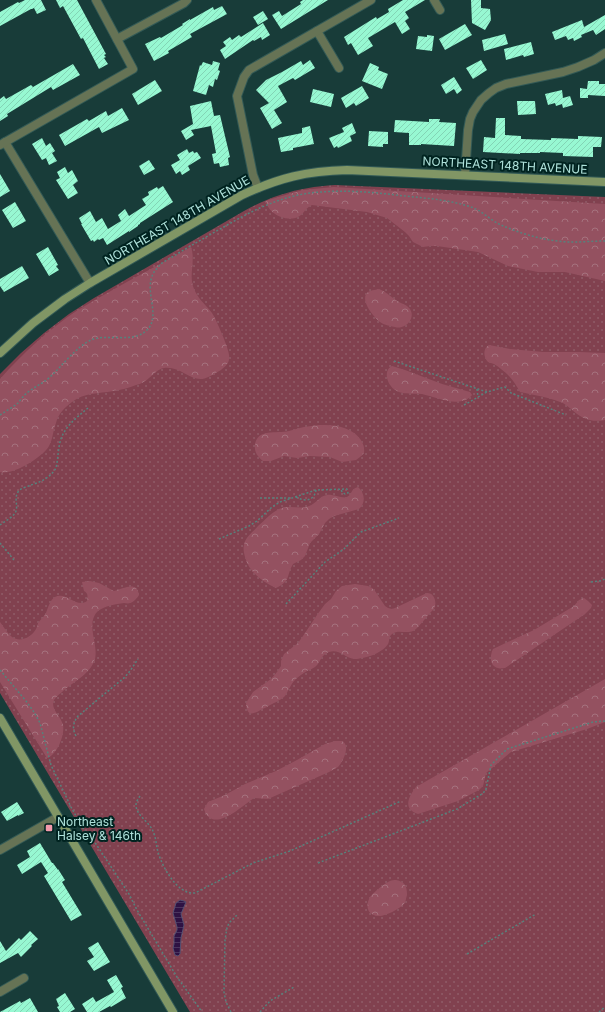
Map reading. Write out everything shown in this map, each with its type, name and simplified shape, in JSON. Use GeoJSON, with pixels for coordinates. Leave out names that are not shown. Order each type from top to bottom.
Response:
{"type":"FeatureCollection","features":[{"type":"Feature","properties":{"kind":"main road","name":"NORTHEAST 148TH AVENUE"},"geometry":{"type":"LineString","coordinates":[[0,353],[23,331],[65,299],[230,202],[258,188],[281,179],[329,170],[347,170],[605,182]]}},
{"type":"Feature","properties":{"kind":"main road"},"geometry":{"type":"LineString","coordinates":[[0,718],[173,1012]]}},
{"type":"Feature","properties":{"kind":"street"},"geometry":{"type":"LineString","coordinates":[[90,284],[2,144],[133,70],[96,0]]}},
{"type":"Feature","properties":{"kind":"street"},"geometry":{"type":"LineString","coordinates":[[117,39],[187,0]]}},
{"type":"Feature","properties":{"kind":"street"},"geometry":{"type":"LineString","coordinates":[[258,188],[254,176],[237,96],[244,77],[249,70],[370,0]]}},
{"type":"Feature","properties":{"kind":"street"},"geometry":{"type":"LineString","coordinates":[[434,0],[440,10]]}},
{"type":"Feature","properties":{"kind":"street"},"geometry":{"type":"LineString","coordinates":[[316,31],[339,68]]}},
{"type":"Feature","properties":{"kind":"street"},"geometry":{"type":"LineString","coordinates":[[465,175],[470,119],[481,100],[489,93],[506,84],[578,67],[605,53]]}},
{"type":"Feature","properties":{"kind":"street"},"geometry":{"type":"LineString","coordinates":[[0,850],[58,817]]}},
{"type":"Feature","properties":{"kind":"street"},"geometry":{"type":"LineString","coordinates":[[0,992],[24,978]]}},
{"type":"Feature","properties":{"kind":"path"},"geometry":{"type":"LineString","coordinates":[[0,414],[14,405],[29,391],[45,381],[73,353],[91,340],[100,338],[133,337],[146,330],[151,325],[153,317],[150,290],[151,280],[154,271],[162,262],[228,225],[275,201],[320,192],[353,191],[436,199],[472,207],[498,224],[539,238],[571,242],[605,241]]}},
{"type":"Feature","properties":{"kind":"path"},"geometry":{"type":"LineString","coordinates":[[394,361],[487,392]]}},
{"type":"Feature","properties":{"kind":"path"},"geometry":{"type":"LineString","coordinates":[[464,405],[487,392],[505,387],[511,393],[566,415]]}},
{"type":"Feature","properties":{"kind":"path"},"geometry":{"type":"LineString","coordinates":[[477,389],[478,397]]}},
{"type":"Feature","properties":{"kind":"path"},"geometry":{"type":"LineString","coordinates":[[0,525],[14,513],[17,507],[16,497],[19,491],[40,482],[50,476],[54,471],[56,468],[60,441],[64,431],[88,408]]}},
{"type":"Feature","properties":{"kind":"path"},"geometry":{"type":"LineString","coordinates":[[219,539],[249,526],[276,504],[316,490],[341,489]]}},
{"type":"Feature","properties":{"kind":"path"},"geometry":{"type":"LineString","coordinates":[[296,497],[303,500],[311,499],[315,496],[316,490]]}},
{"type":"Feature","properties":{"kind":"path"},"geometry":{"type":"LineString","coordinates":[[260,498],[293,498]]}},
{"type":"Feature","properties":{"kind":"path"},"geometry":{"type":"LineString","coordinates":[[286,604],[325,562],[344,550],[361,532],[399,518]]}},
{"type":"Feature","properties":{"kind":"path"},"geometry":{"type":"LineString","coordinates":[[0,543],[14,560]]}},
{"type":"Feature","properties":{"kind":"path"},"geometry":{"type":"LineString","coordinates":[[591,582],[600,581],[605,578]]}},
{"type":"Feature","properties":{"kind":"path"},"geometry":{"type":"LineString","coordinates":[[76,736],[74,725],[78,716],[125,677],[138,659]]}},
{"type":"Feature","properties":{"kind":"path"},"geometry":{"type":"LineString","coordinates":[[0,670],[30,706],[40,723],[50,764],[84,830],[94,841],[129,894],[177,977],[202,1012]]}},
{"type":"Feature","properties":{"kind":"path"},"geometry":{"type":"LineString","coordinates":[[318,864],[457,809],[482,794],[486,789],[491,765],[507,749],[593,722],[605,721]]}},
{"type":"Feature","properties":{"kind":"path"},"geometry":{"type":"LineString","coordinates":[[140,796],[136,804],[137,810],[154,832],[158,852],[163,865],[175,884],[191,893],[195,893],[253,863],[290,851],[401,801]]}},
{"type":"Feature","properties":{"kind":"path"},"geometry":{"type":"LineString","coordinates":[[467,954],[536,914]]}},
{"type":"Feature","properties":{"kind":"path"},"geometry":{"type":"LineString","coordinates":[[231,1012],[226,1002],[224,992],[225,940],[229,923],[237,915]]}},
{"type":"Feature","properties":{"kind":"path"},"geometry":{"type":"LineString","coordinates":[[260,1012],[270,1001],[294,987]]}},
{"type":"Feature","properties":{"kind":"path"},"geometry":{"type":"LineString","coordinates":[[599,1012],[605,1007]]}},
{"type":"Feature","properties":{"kind":"shaded area"},"geometry":{"type":"Polygon","coordinates":[[[335,185],[605,197],[605,1012],[190,1012],[0,693],[0,374],[44,333],[69,314],[244,211],[266,200],[287,193],[307,188],[335,185]]]}},
{"type":"Feature","properties":{"kind":"shaded area"},"geometry":{"type":"Polygon","coordinates":[[[180,900],[186,902],[181,914],[184,925],[180,954],[178,956],[175,955],[173,948],[174,936],[177,927],[173,913],[176,903],[180,900]]]}},
{"type":"Feature","properties":{"kind":"green space"},"geometry":{"type":"Polygon","coordinates":[[[334,187],[605,204],[605,281],[565,272],[538,272],[508,266],[478,252],[437,246],[423,247],[413,242],[405,232],[387,218],[367,212],[312,205],[298,217],[283,218],[270,210],[267,206],[266,201],[268,200],[303,190],[334,187]]]}},
{"type":"Feature","properties":{"kind":"green space"},"geometry":{"type":"Polygon","coordinates":[[[191,247],[193,258],[192,284],[198,296],[212,313],[222,334],[229,355],[229,360],[226,366],[207,378],[202,379],[197,379],[175,369],[164,368],[140,384],[122,389],[82,396],[67,406],[60,414],[49,446],[46,450],[27,465],[12,471],[0,472],[0,379],[37,342],[67,317],[191,247]]]}},
{"type":"Feature","properties":{"kind":"green space"},"geometry":{"type":"Polygon","coordinates":[[[379,289],[410,309],[412,316],[411,320],[406,325],[399,327],[385,325],[371,313],[366,304],[365,296],[370,291],[379,289]]]}},
{"type":"Feature","properties":{"kind":"green space"},"geometry":{"type":"Polygon","coordinates":[[[489,345],[510,349],[543,352],[605,353],[605,420],[595,421],[586,419],[561,402],[546,397],[520,392],[507,374],[496,365],[486,360],[485,350],[489,345]]]}},
{"type":"Feature","properties":{"kind":"green space"},"geometry":{"type":"Polygon","coordinates":[[[392,366],[442,384],[470,392],[472,395],[467,399],[455,402],[422,394],[400,392],[391,386],[387,379],[387,371],[392,366]]]}},
{"type":"Feature","properties":{"kind":"green space"},"geometry":{"type":"Polygon","coordinates":[[[319,425],[336,426],[350,430],[361,440],[364,453],[356,460],[342,462],[330,457],[310,456],[297,458],[284,456],[271,461],[263,461],[256,452],[255,445],[259,436],[263,434],[284,432],[302,427],[319,425]]]}},
{"type":"Feature","properties":{"kind":"green space"},"geometry":{"type":"Polygon","coordinates":[[[358,487],[364,498],[361,507],[329,519],[319,534],[310,543],[305,556],[293,564],[288,578],[284,583],[276,588],[261,580],[253,572],[245,557],[245,542],[258,526],[271,515],[283,508],[309,506],[327,495],[347,497],[354,489],[358,487]]]}},
{"type":"Feature","properties":{"kind":"green space"},"geometry":{"type":"Polygon","coordinates":[[[90,581],[99,583],[114,591],[125,587],[133,587],[138,590],[139,595],[131,602],[117,604],[101,609],[94,616],[92,628],[96,653],[95,659],[93,665],[85,674],[65,689],[54,700],[53,706],[62,722],[63,734],[57,749],[47,758],[0,682],[0,622],[7,632],[15,639],[29,637],[46,613],[53,598],[63,596],[79,603],[87,601],[88,598],[84,591],[82,582],[90,581]]]}},
{"type":"Feature","properties":{"kind":"green space"},"geometry":{"type":"Polygon","coordinates":[[[355,584],[372,588],[388,608],[395,608],[427,593],[434,596],[435,607],[416,629],[410,632],[399,632],[392,634],[390,636],[389,643],[375,654],[355,659],[333,651],[329,652],[321,658],[315,667],[295,680],[285,696],[279,701],[256,712],[248,712],[246,703],[253,692],[271,679],[277,672],[281,666],[281,661],[284,654],[298,643],[325,604],[342,586],[355,584]]]}},
{"type":"Feature","properties":{"kind":"green space"},"geometry":{"type":"Polygon","coordinates":[[[584,598],[592,605],[585,614],[505,668],[495,667],[493,665],[491,654],[493,649],[534,630],[574,606],[579,600],[584,598]]]}},
{"type":"Feature","properties":{"kind":"green space"},"geometry":{"type":"Polygon","coordinates":[[[605,679],[605,722],[511,752],[486,773],[483,786],[479,790],[458,801],[418,814],[413,812],[408,806],[409,798],[416,787],[605,679]]]}},
{"type":"Feature","properties":{"kind":"green space"},"geometry":{"type":"Polygon","coordinates":[[[335,741],[342,741],[346,746],[344,758],[337,768],[268,799],[254,798],[235,812],[220,819],[214,819],[208,816],[204,809],[208,802],[276,771],[325,744],[335,741]]]}},
{"type":"Feature","properties":{"kind":"green space"},"geometry":{"type":"Polygon","coordinates":[[[396,880],[402,882],[407,889],[406,901],[404,904],[385,915],[376,916],[370,913],[367,905],[370,897],[385,884],[396,880]]]}},
{"type":"Feature","properties":{"kind":"building"},"geometry":{"type":"Polygon","coordinates":[[[25,0],[41,0],[46,10],[37,14],[34,8],[31,9],[0,26],[0,12],[18,2],[19,3],[25,0]]]}},
{"type":"Feature","properties":{"kind":"building"},"geometry":{"type":"Polygon","coordinates":[[[56,0],[77,0],[106,54],[104,55],[106,57],[104,58],[108,64],[99,69],[83,38],[81,39],[63,6],[60,8],[56,0]]]}},
{"type":"Feature","properties":{"kind":"building"},"geometry":{"type":"Polygon","coordinates":[[[303,0],[328,0],[281,29],[272,15],[279,11],[282,16],[301,4],[300,2],[303,0]]]}},
{"type":"Feature","properties":{"kind":"building"},"geometry":{"type":"Polygon","coordinates":[[[403,0],[425,0],[405,12],[409,18],[405,21],[410,29],[402,34],[395,22],[368,38],[373,46],[358,55],[351,43],[348,45],[344,37],[376,17],[377,19],[389,12],[388,9],[403,0]]]}},
{"type":"Feature","properties":{"kind":"building"},"geometry":{"type":"Polygon","coordinates":[[[471,0],[481,0],[481,8],[490,9],[491,20],[485,30],[472,23],[471,0]]]}},
{"type":"Feature","properties":{"kind":"building"},"geometry":{"type":"Polygon","coordinates":[[[222,6],[227,14],[190,34],[192,37],[168,51],[169,53],[154,61],[145,44],[160,37],[161,38],[190,19],[213,7],[214,10],[222,6]]]}},
{"type":"Feature","properties":{"kind":"building"},"geometry":{"type":"Polygon","coordinates":[[[263,11],[268,19],[258,25],[253,17],[263,11]]]}},
{"type":"Feature","properties":{"kind":"building"},"geometry":{"type":"Polygon","coordinates":[[[605,15],[605,29],[596,35],[593,30],[581,35],[582,37],[574,41],[573,38],[568,40],[566,36],[555,40],[552,32],[582,20],[584,27],[605,15]]]}},
{"type":"Feature","properties":{"kind":"building"},"geometry":{"type":"Polygon","coordinates":[[[263,23],[270,35],[262,40],[261,37],[254,41],[253,40],[225,59],[220,50],[226,46],[223,42],[230,37],[232,40],[239,35],[241,37],[263,23]]]}},
{"type":"Feature","properties":{"kind":"building"},"geometry":{"type":"Polygon","coordinates":[[[465,24],[472,35],[445,50],[439,39],[465,24]]]}},
{"type":"Feature","properties":{"kind":"building"},"geometry":{"type":"Polygon","coordinates":[[[505,34],[508,44],[484,51],[482,40],[505,34]]]}},
{"type":"Feature","properties":{"kind":"building"},"geometry":{"type":"Polygon","coordinates":[[[427,35],[434,36],[432,51],[416,49],[418,36],[427,37],[427,35]]]}},
{"type":"Feature","properties":{"kind":"building"},"geometry":{"type":"Polygon","coordinates":[[[531,42],[534,54],[524,57],[523,55],[506,60],[504,49],[531,42]]]}},
{"type":"Feature","properties":{"kind":"building"},"geometry":{"type":"Polygon","coordinates":[[[310,60],[315,68],[295,80],[293,78],[278,86],[287,102],[274,110],[282,123],[272,129],[260,108],[269,103],[256,90],[266,80],[301,61],[303,65],[310,60]]]}},
{"type":"Feature","properties":{"kind":"building"},"geometry":{"type":"Polygon","coordinates":[[[481,60],[487,70],[473,79],[466,68],[481,60]]]}},
{"type":"Feature","properties":{"kind":"building"},"geometry":{"type":"Polygon","coordinates":[[[213,61],[220,63],[218,70],[220,71],[217,80],[215,79],[213,87],[209,85],[206,95],[193,91],[200,65],[201,66],[203,62],[212,65],[213,61]]]}},
{"type":"Feature","properties":{"kind":"building"},"geometry":{"type":"Polygon","coordinates":[[[370,63],[379,67],[378,70],[388,74],[382,89],[362,81],[370,63]]]}},
{"type":"Feature","properties":{"kind":"building"},"geometry":{"type":"Polygon","coordinates":[[[73,64],[80,75],[53,90],[51,87],[7,114],[8,116],[0,121],[0,99],[4,96],[6,99],[31,85],[33,87],[73,64]]]}},
{"type":"Feature","properties":{"kind":"building"},"geometry":{"type":"Polygon","coordinates":[[[454,77],[462,90],[457,94],[454,89],[446,94],[441,85],[454,77]]]}},
{"type":"Feature","properties":{"kind":"building"},"geometry":{"type":"Polygon","coordinates":[[[155,80],[162,91],[138,105],[132,94],[155,80]]]}},
{"type":"Feature","properties":{"kind":"building"},"geometry":{"type":"Polygon","coordinates":[[[588,81],[599,81],[599,84],[605,84],[605,96],[588,95],[588,98],[580,98],[580,88],[587,89],[588,81]]]}},
{"type":"Feature","properties":{"kind":"building"},"geometry":{"type":"Polygon","coordinates":[[[362,86],[369,98],[356,106],[354,103],[346,108],[341,98],[362,86]]]}},
{"type":"Feature","properties":{"kind":"building"},"geometry":{"type":"Polygon","coordinates":[[[313,89],[334,94],[331,107],[310,102],[313,89]]]}},
{"type":"Feature","properties":{"kind":"building"},"geometry":{"type":"Polygon","coordinates":[[[562,90],[563,98],[570,96],[573,105],[563,108],[562,104],[556,106],[555,103],[548,105],[545,94],[562,90]]]}},
{"type":"Feature","properties":{"kind":"building"},"geometry":{"type":"Polygon","coordinates":[[[211,101],[214,116],[220,115],[230,157],[228,158],[229,165],[220,167],[219,163],[214,164],[212,154],[216,153],[211,126],[191,130],[194,135],[186,140],[181,131],[193,124],[190,106],[211,101]]]}},
{"type":"Feature","properties":{"kind":"building"},"geometry":{"type":"Polygon","coordinates":[[[517,101],[535,101],[536,114],[518,115],[517,101]]]}},
{"type":"Feature","properties":{"kind":"building"},"geometry":{"type":"Polygon","coordinates":[[[122,108],[129,120],[102,133],[99,127],[65,146],[59,135],[87,119],[89,121],[106,111],[108,116],[122,108]]]}},
{"type":"Feature","properties":{"kind":"building"},"geometry":{"type":"Polygon","coordinates":[[[496,118],[505,118],[505,135],[521,136],[521,139],[551,140],[551,138],[578,139],[578,136],[602,137],[601,147],[593,147],[593,157],[563,156],[563,153],[540,152],[520,154],[483,152],[484,137],[495,138],[496,118]]]}},
{"type":"Feature","properties":{"kind":"building"},"geometry":{"type":"Polygon","coordinates":[[[429,119],[440,119],[439,122],[456,123],[454,146],[421,144],[409,145],[409,133],[394,132],[395,120],[429,122],[429,119]]]}},
{"type":"Feature","properties":{"kind":"building"},"geometry":{"type":"Polygon","coordinates":[[[352,123],[356,133],[350,136],[352,141],[338,148],[337,146],[334,148],[329,138],[344,132],[342,128],[352,123]]]}},
{"type":"Feature","properties":{"kind":"building"},"geometry":{"type":"Polygon","coordinates":[[[310,126],[314,144],[281,152],[278,138],[302,133],[302,128],[310,126]]]}},
{"type":"Feature","properties":{"kind":"building"},"geometry":{"type":"Polygon","coordinates":[[[369,131],[388,132],[388,144],[383,144],[383,147],[368,146],[369,131]]]}},
{"type":"Feature","properties":{"kind":"building"},"geometry":{"type":"Polygon","coordinates":[[[42,138],[46,146],[50,143],[55,151],[52,153],[57,161],[49,165],[46,158],[42,160],[32,144],[42,138]]]}},
{"type":"Feature","properties":{"kind":"building"},"geometry":{"type":"Polygon","coordinates":[[[187,149],[189,153],[193,151],[194,153],[197,152],[201,158],[188,166],[190,170],[182,175],[180,171],[176,174],[171,165],[180,160],[177,155],[187,149]]]}},
{"type":"Feature","properties":{"kind":"building"},"geometry":{"type":"Polygon","coordinates":[[[149,160],[155,169],[144,175],[139,166],[149,160]]]}},
{"type":"Feature","properties":{"kind":"building"},"geometry":{"type":"Polygon","coordinates":[[[65,167],[68,173],[72,170],[78,181],[73,185],[78,193],[68,199],[56,180],[60,178],[57,172],[65,167]]]}},
{"type":"Feature","properties":{"kind":"building"},"geometry":{"type":"Polygon","coordinates":[[[0,174],[10,191],[0,197],[0,174]]]}},
{"type":"Feature","properties":{"kind":"building"},"geometry":{"type":"Polygon","coordinates":[[[163,186],[173,202],[107,245],[103,238],[94,242],[93,240],[91,241],[79,218],[90,211],[96,222],[102,218],[108,229],[121,221],[118,215],[125,209],[129,216],[146,205],[142,199],[149,195],[148,192],[157,187],[158,189],[163,186]]]}},
{"type":"Feature","properties":{"kind":"building"},"geometry":{"type":"Polygon","coordinates":[[[15,202],[26,221],[13,228],[2,210],[15,202]]]}},
{"type":"Feature","properties":{"kind":"building"},"geometry":{"type":"Polygon","coordinates":[[[48,247],[58,265],[56,266],[59,270],[49,276],[36,254],[48,247]]]}},
{"type":"Feature","properties":{"kind":"building"},"geometry":{"type":"Polygon","coordinates":[[[22,266],[29,278],[4,292],[0,286],[0,279],[22,266]]]}},
{"type":"Feature","properties":{"kind":"building"},"geometry":{"type":"Polygon","coordinates":[[[17,802],[24,813],[7,821],[1,812],[17,802]]]}},
{"type":"Feature","properties":{"kind":"building"},"geometry":{"type":"Polygon","coordinates":[[[40,843],[52,863],[65,880],[62,882],[82,915],[71,921],[44,876],[48,873],[41,862],[22,874],[17,865],[30,857],[27,851],[40,843]]]}},
{"type":"Feature","properties":{"kind":"building"},"geometry":{"type":"Polygon","coordinates":[[[30,931],[38,939],[31,945],[32,946],[21,957],[18,953],[0,963],[0,941],[6,951],[19,938],[21,940],[30,931]]]}},
{"type":"Feature","properties":{"kind":"building"},"geometry":{"type":"Polygon","coordinates":[[[98,942],[110,962],[94,971],[87,961],[94,957],[88,948],[98,942]]]}},
{"type":"Feature","properties":{"kind":"building"},"geometry":{"type":"Polygon","coordinates":[[[116,975],[123,987],[121,988],[126,998],[99,1012],[87,1012],[82,1004],[93,997],[96,1002],[114,992],[107,980],[116,975]]]}},
{"type":"Feature","properties":{"kind":"building"},"geometry":{"type":"Polygon","coordinates":[[[65,993],[75,1009],[70,1012],[60,1012],[57,1007],[59,1006],[56,999],[65,993]]]}},
{"type":"Feature","properties":{"kind":"building"},"geometry":{"type":"Polygon","coordinates":[[[30,998],[38,1012],[0,1012],[20,1001],[21,1003],[30,998]]]}},
{"type":"Feature","properties":{"kind":"place","name":"Northeast Halsey & 146th"},"geometry":{"type":"Point","coordinates":[49,828]}}]}
